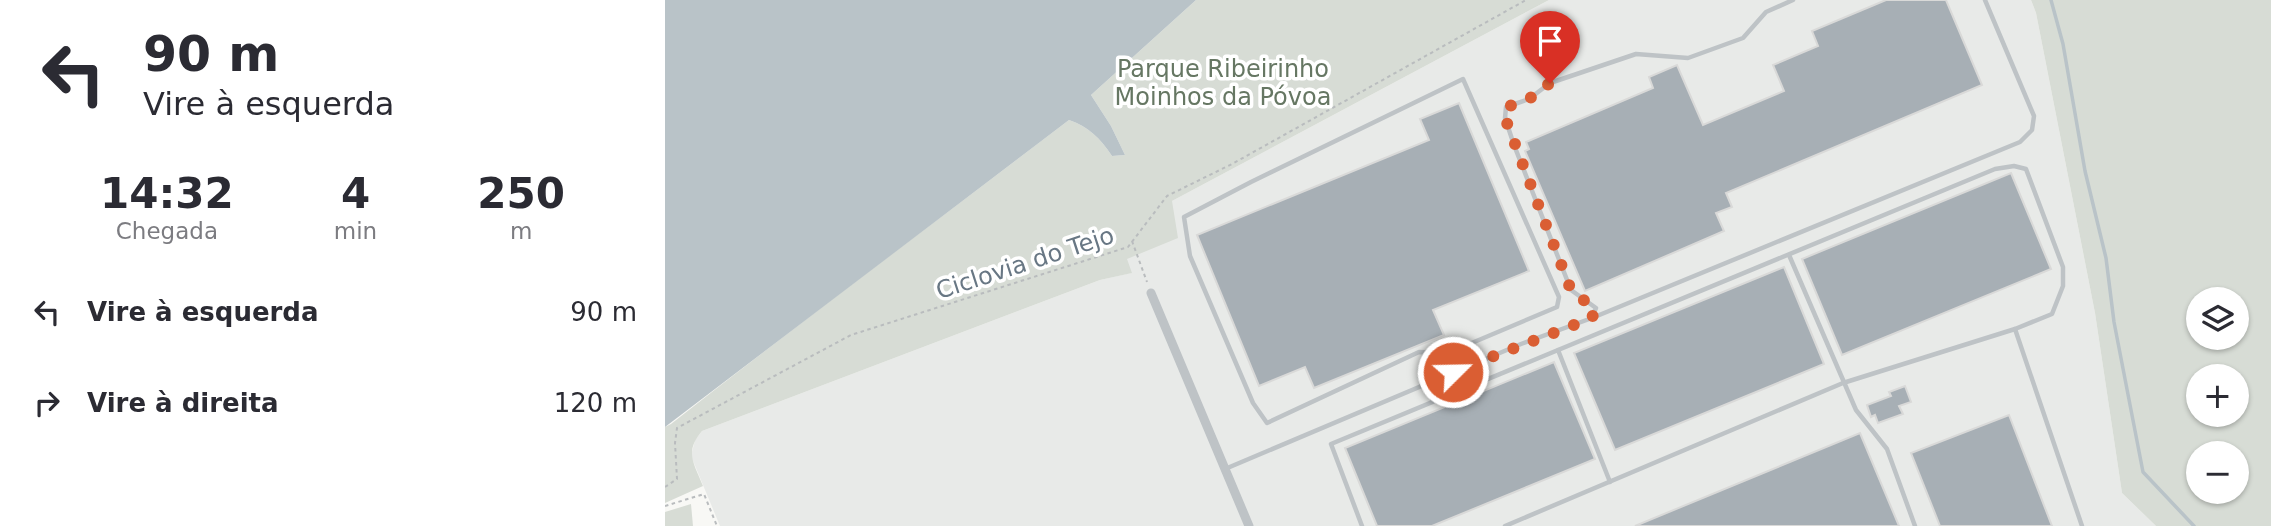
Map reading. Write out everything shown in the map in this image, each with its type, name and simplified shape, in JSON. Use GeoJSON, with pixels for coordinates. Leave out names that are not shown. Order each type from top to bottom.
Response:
{"type":"FeatureCollection","features":[{"type":"Feature","properties":{"kind":"street"},"geometry":{"type":"LineString","coordinates":[[1151,293],[1248,526]]}},
{"type":"Feature","properties":{"kind":"lane"},"geometry":{"type":"LineString","coordinates":[[1592,318],[1595,309],[1571,290],[1514,145],[1505,118],[1507,107],[1529,99],[1550,83],[1636,54],[1688,58],[1743,38],[1766,12],[1793,0]]}},
{"type":"Feature","properties":{"kind":"lane"},"geometry":{"type":"LineString","coordinates":[[1225,469],[1453,372],[1592,318],[2019,142],[2032,130],[2034,116],[1985,0]]}},
{"type":"Feature","properties":{"kind":"lane"},"geometry":{"type":"LineString","coordinates":[[1463,79],[1559,297],[1556,307],[1448,353],[1419,352],[1267,423],[1253,403],[1190,256],[1184,218],[1251,182],[1463,79]]}},
{"type":"Feature","properties":{"kind":"lane"},"geometry":{"type":"LineString","coordinates":[[1362,526],[1331,444],[1995,169],[2014,166],[2026,169],[2063,267],[2063,286],[2052,314],[2015,329],[1843,383],[1505,526]]}},
{"type":"Feature","properties":{"kind":"lane"},"geometry":{"type":"LineString","coordinates":[[1789,255],[1856,410],[1887,449],[1915,526]]}},
{"type":"Feature","properties":{"kind":"lane"},"geometry":{"type":"LineString","coordinates":[[2015,329],[2082,526]]}},
{"type":"Feature","properties":{"kind":"lane"},"geometry":{"type":"LineString","coordinates":[[1558,350],[1610,482]]}},
{"type":"Feature","properties":{"kind":"lane"},"geometry":{"type":"LineString","coordinates":[[1448,353],[1453,372]]}},
{"type":"Feature","properties":{"kind":"path","name":"Ciclovia do Tejo"},"geometry":{"type":"LineString","coordinates":[[665,487],[677,478],[677,428],[851,335],[1128,247],[1167,196],[1232,164],[1526,0]]}},
{"type":"Feature","properties":{"kind":"path"},"geometry":{"type":"LineString","coordinates":[[1132,241],[1151,293]]}},
{"type":"Feature","properties":{"kind":"path"},"geometry":{"type":"LineString","coordinates":[[665,506],[704,494],[717,526]]}},
{"type":"Feature","properties":{"kind":"shaded area"},"geometry":{"type":"Polygon","coordinates":[[[665,0],[1196,0],[1091,95],[1111,126],[1125,155],[1112,156],[1093,134],[1069,120],[665,427],[665,0]]]}},
{"type":"Feature","properties":{"kind":"shaded area"},"geometry":{"type":"Polygon","coordinates":[[[1549,0],[2031,0],[2036,13],[2095,313],[2122,493],[2156,526],[720,526],[691,456],[695,440],[702,431],[1100,280],[1131,273],[1126,260],[1172,201],[1549,0]]]}},
{"type":"Feature","properties":{"kind":"green space","name":"Parque Ribeirinho Moinhos da Póvoa"},"geometry":{"type":"Polygon","coordinates":[[[1196,0],[1549,0],[1172,201],[1178,238],[1127,259],[1132,273],[1100,280],[702,431],[693,445],[692,458],[703,486],[665,503],[665,427],[819,309],[1069,120],[1093,134],[1112,156],[1125,155],[1111,126],[1091,95],[1196,0]]]}},
{"type":"Feature","properties":{"kind":"green space"},"geometry":{"type":"Polygon","coordinates":[[[2031,0],[2271,0],[2271,526],[2156,526],[2122,493],[2095,313],[2036,13],[2031,0]]]}},
{"type":"Feature","properties":{"kind":"green space"},"geometry":{"type":"Polygon","coordinates":[[[691,504],[693,526],[665,526],[665,512],[691,504]]]}},
{"type":"Feature","properties":{"kind":"building"},"geometry":{"type":"Polygon","coordinates":[[[1886,0],[1946,0],[1982,85],[1726,193],[1732,207],[1716,213],[1724,231],[1585,291],[1525,151],[1529,149],[1526,142],[1653,88],[1649,77],[1677,65],[1703,125],[1784,91],[1773,65],[1818,46],[1812,31],[1886,0]]]}},
{"type":"Feature","properties":{"kind":"building"},"geometry":{"type":"Polygon","coordinates":[[[1459,103],[1529,271],[1433,310],[1444,335],[1314,388],[1305,367],[1259,386],[1197,235],[1429,140],[1420,119],[1459,103]]]}},
{"type":"Feature","properties":{"kind":"building"},"geometry":{"type":"Polygon","coordinates":[[[2011,173],[2051,269],[1842,355],[1802,259],[2011,173]]]}},
{"type":"Feature","properties":{"kind":"building"},"geometry":{"type":"Polygon","coordinates":[[[1784,267],[1824,364],[1615,450],[1574,353],[1784,267]]]}},
{"type":"Feature","properties":{"kind":"building"},"geometry":{"type":"Polygon","coordinates":[[[1554,362],[1595,459],[1432,526],[1377,526],[1345,448],[1554,362]]]}},
{"type":"Feature","properties":{"kind":"building"},"geometry":{"type":"Polygon","coordinates":[[[1905,386],[1911,402],[1899,406],[1903,414],[1878,423],[1875,415],[1871,417],[1867,405],[1891,396],[1889,392],[1905,386]]]}},
{"type":"Feature","properties":{"kind":"building"},"geometry":{"type":"Polygon","coordinates":[[[2009,415],[2052,526],[1940,526],[1911,453],[2009,415]]]}},
{"type":"Feature","properties":{"kind":"building"},"geometry":{"type":"Polygon","coordinates":[[[1860,433],[1899,526],[1635,526],[1860,433]]]}},
{"type":"Feature","properties":{"kind":"waterway"},"geometry":{"type":"LineString","coordinates":[[2051,0],[2063,44],[2085,171],[2106,258],[2114,322],[2143,472],[2194,526]]}},
{"type":"Feature","properties":{"kind":"route"},"geometry":{"type":"LineString","coordinates":[[1453,372],[1592,318],[1595,309],[1571,290],[1505,118],[1507,107],[1529,99],[1550,83]]}}]}
